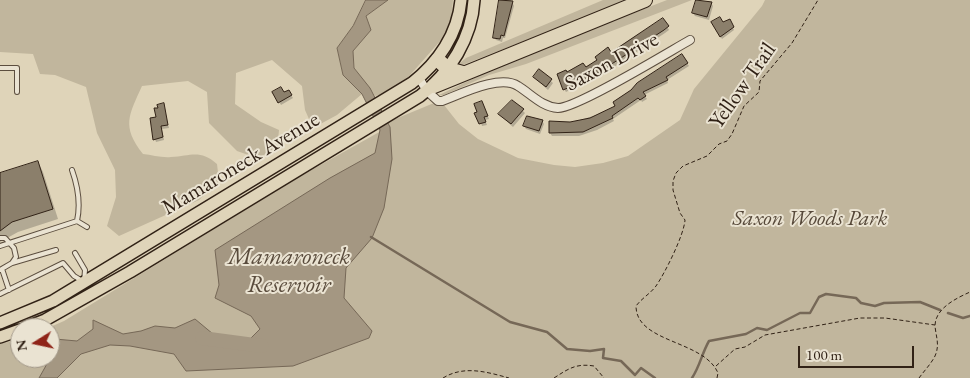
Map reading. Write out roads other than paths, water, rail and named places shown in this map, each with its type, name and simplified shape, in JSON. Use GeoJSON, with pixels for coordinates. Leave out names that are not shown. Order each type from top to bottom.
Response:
{"type":"FeatureCollection","features":[{"type":"Feature","properties":{"kind":"highway"},"geometry":{"type":"LineString","coordinates":[[430,88],[646,0]]}},
{"type":"Feature","properties":{"kind":"highway"},"geometry":{"type":"LineString","coordinates":[[443,64],[463,74]]}},
{"type":"Feature","properties":{"kind":"main road","name":"Mamaroneck Avenue"},"geometry":{"type":"LineString","coordinates":[[45,318],[92,294],[387,117],[430,88],[443,64],[458,17],[461,0]]}},
{"type":"Feature","properties":{"kind":"main road","name":"Mamaroneck Avenue"},"geometry":{"type":"LineString","coordinates":[[0,323],[45,304],[84,282],[364,114],[443,64],[466,39],[474,12],[474,0]]}},
{"type":"Feature","properties":{"kind":"street","name":"Saxon Drive"},"geometry":{"type":"LineString","coordinates":[[430,88],[438,101],[442,101],[476,87],[510,82],[538,101],[558,108],[569,106],[690,40]]}},
{"type":"Feature","properties":{"kind":"street"},"geometry":{"type":"LineString","coordinates":[[419,78],[430,88]]}},
{"type":"Feature","properties":{"kind":"street"},"geometry":{"type":"LineString","coordinates":[[84,282],[92,294]]}},
{"type":"Feature","properties":{"kind":"lane"},"geometry":{"type":"LineString","coordinates":[[0,68],[17,68],[17,92]]}},
{"type":"Feature","properties":{"kind":"lane"},"geometry":{"type":"LineString","coordinates":[[72,170],[78,188],[79,212],[77,221]]}},
{"type":"Feature","properties":{"kind":"lane"},"geometry":{"type":"LineString","coordinates":[[77,221],[86,227]]}},
{"type":"Feature","properties":{"kind":"lane"},"geometry":{"type":"LineString","coordinates":[[0,246],[77,221]]}},
{"type":"Feature","properties":{"kind":"lane"},"geometry":{"type":"LineString","coordinates":[[0,238],[5,238],[11,242],[16,257],[12,263]]}},
{"type":"Feature","properties":{"kind":"lane"},"geometry":{"type":"LineString","coordinates":[[9,290],[1,270],[12,263],[56,250]]}},
{"type":"Feature","properties":{"kind":"lane"},"geometry":{"type":"LineString","coordinates":[[0,294],[63,263],[74,276],[84,282],[85,270],[75,253]]}},
{"type":"Feature","properties":{"kind":"water","name":"Mamaroneck Reservoir"},"geometry":{"type":"Polygon","coordinates":[[[366,0],[388,0],[366,16],[371,30],[353,51],[354,68],[370,88],[390,127],[392,159],[384,208],[372,238],[346,268],[344,298],[372,331],[369,338],[293,366],[186,371],[174,354],[130,346],[110,345],[81,354],[57,378],[39,378],[45,368],[60,368],[60,339],[77,341],[93,329],[93,320],[123,334],[155,326],[175,328],[195,319],[225,344],[246,343],[260,329],[251,316],[215,298],[219,285],[215,250],[330,178],[375,153],[380,130],[362,94],[343,75],[337,48],[353,26],[366,0]]]}},
{"type":"Feature","properties":{"kind":"waterway"},"geometry":{"type":"LineString","coordinates":[[371,237],[510,322],[547,332],[567,349],[590,351],[604,349],[603,358],[621,361],[635,375],[641,368],[655,378]]}},
{"type":"Feature","properties":{"kind":"waterway"},"geometry":{"type":"LineString","coordinates":[[692,378],[709,341],[746,334],[757,328],[767,330],[800,313],[810,313],[819,297],[826,294],[856,298],[861,303],[875,306],[884,303],[920,302],[940,310]]}},
{"type":"Feature","properties":{"kind":"waterway"},"geometry":{"type":"LineString","coordinates":[[948,313],[963,318],[970,316]]}},
{"type":"Feature","properties":{"kind":"waterway"},"geometry":{"type":"LineString","coordinates":[[202,338],[262,346]]}},
{"type":"Feature","properties":{"kind":"park label","name":"Saxon Woods Park"},"geometry":{"type":"Point","coordinates":[810,219]}}]}
